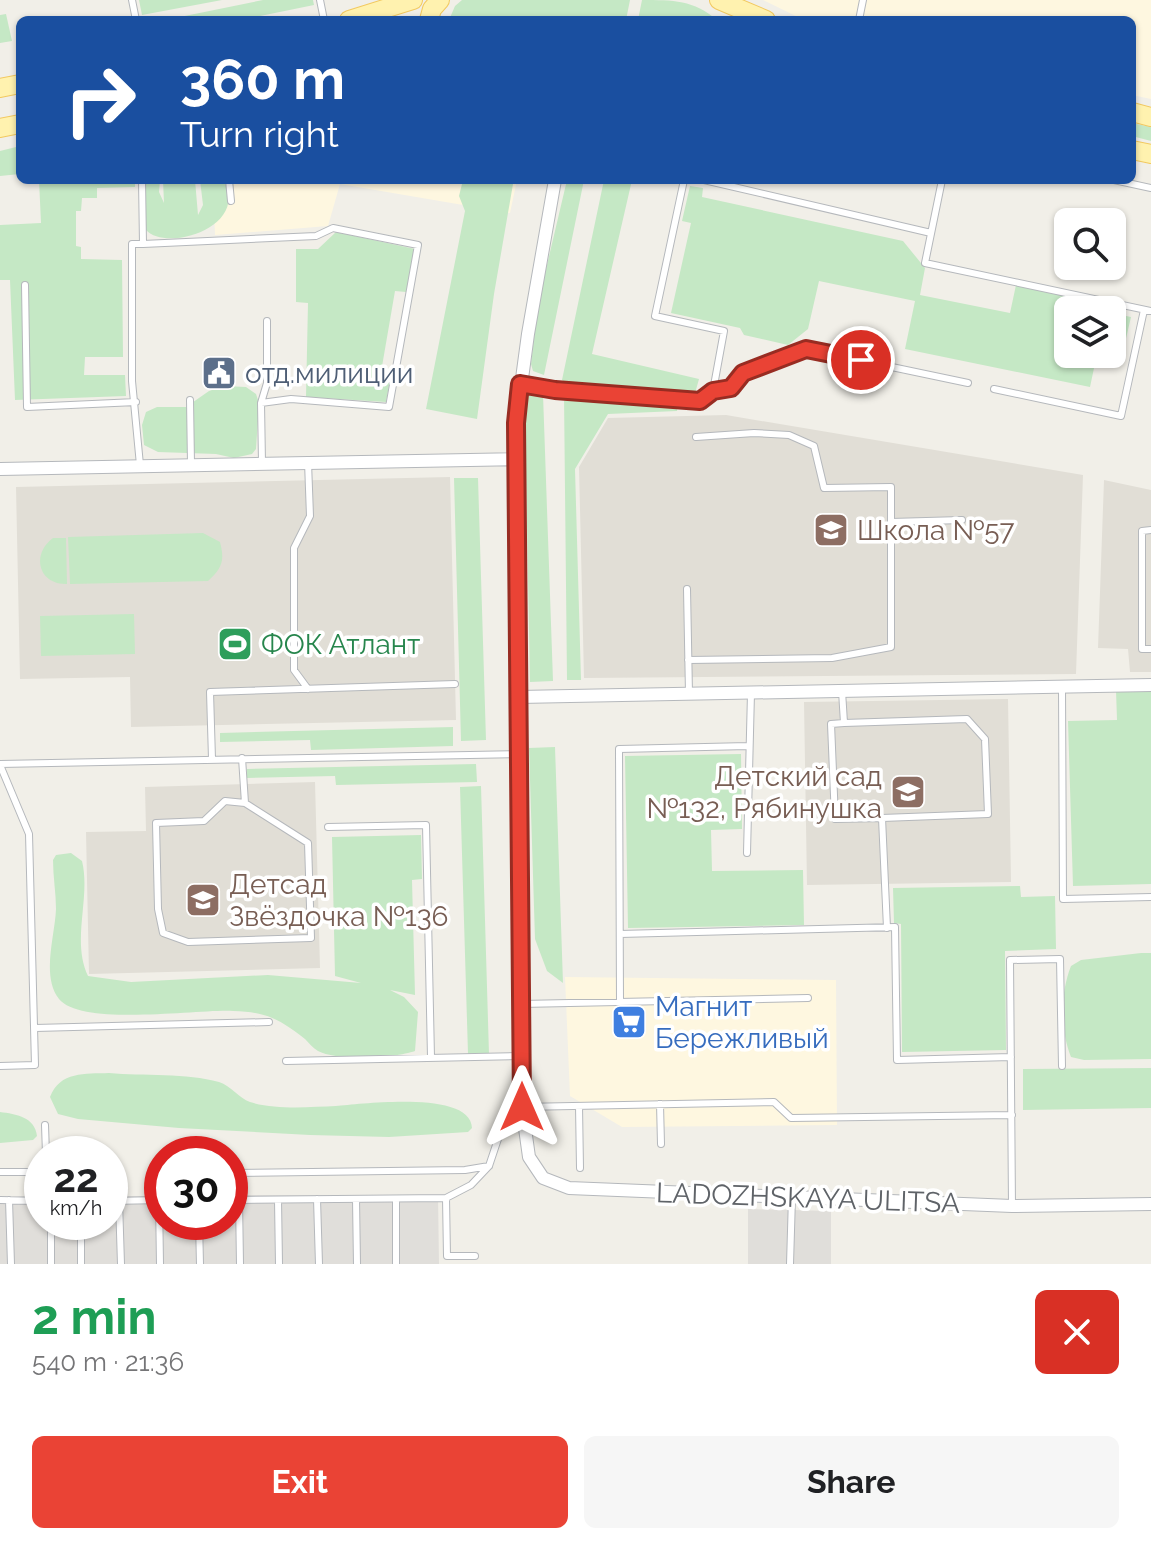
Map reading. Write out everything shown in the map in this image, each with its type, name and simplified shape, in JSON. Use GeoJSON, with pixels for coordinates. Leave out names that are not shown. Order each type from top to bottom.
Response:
{"type":"FeatureCollection","features":[{"type":"Feature","properties":{"kind":"main road"},"geometry":{"type":"LineString","coordinates":[[362,16],[413,0]]}},
{"type":"Feature","properties":{"kind":"main road"},"geometry":{"type":"LineString","coordinates":[[731,9],[753,16]]}},
{"type":"Feature","properties":{"kind":"street","name":"LADOZHSKAYA ULITSA"},"geometry":{"type":"LineString","coordinates":[[554,184],[516,423],[522,1107],[529,1157],[543,1178],[569,1188],[1012,1206],[1151,1204]]}},
{"type":"Feature","properties":{"kind":"street"},"geometry":{"type":"LineString","coordinates":[[0,469],[517,459]]}},
{"type":"Feature","properties":{"kind":"street"},"geometry":{"type":"LineString","coordinates":[[519,697],[1151,685]]}},
{"type":"Feature","properties":{"kind":"lane"},"geometry":{"type":"LineString","coordinates":[[142,184],[143,244]]}},
{"type":"Feature","properties":{"kind":"lane"},"geometry":{"type":"LineString","coordinates":[[229,184],[231,201]]}},
{"type":"Feature","properties":{"kind":"lane"},"geometry":{"type":"LineString","coordinates":[[683,184],[655,316],[724,331],[713,391]]}},
{"type":"Feature","properties":{"kind":"lane"},"geometry":{"type":"LineString","coordinates":[[721,184],[931,233]]}},
{"type":"Feature","properties":{"kind":"lane"},"geometry":{"type":"LineString","coordinates":[[941,184],[925,263],[1147,311],[1121,416],[994,389]]}},
{"type":"Feature","properties":{"kind":"lane"},"geometry":{"type":"LineString","coordinates":[[140,466],[132,381],[132,244],[316,236],[333,228],[418,245],[389,407],[291,399],[261,403]]}},
{"type":"Feature","properties":{"kind":"lane"},"geometry":{"type":"LineString","coordinates":[[25,285],[27,407],[136,402]]}},
{"type":"Feature","properties":{"kind":"lane"},"geometry":{"type":"LineString","coordinates":[[262,463],[261,403],[267,383],[267,321]]}},
{"type":"Feature","properties":{"kind":"lane"},"geometry":{"type":"LineString","coordinates":[[520,384],[555,390],[700,401],[713,391],[731,388],[743,373],[806,349],[968,383]]}},
{"type":"Feature","properties":{"kind":"lane"},"geometry":{"type":"LineString","coordinates":[[190,400],[191,464]]}},
{"type":"Feature","properties":{"kind":"lane"},"geometry":{"type":"LineString","coordinates":[[688,660],[832,658],[891,647],[891,487],[824,488],[814,446],[789,435],[754,433],[696,437]]}},
{"type":"Feature","properties":{"kind":"lane"},"geometry":{"type":"LineString","coordinates":[[308,462],[310,516],[294,548],[294,670],[308,689]]}},
{"type":"Feature","properties":{"kind":"lane"},"geometry":{"type":"LineString","coordinates":[[891,522],[962,520]]}},
{"type":"Feature","properties":{"kind":"lane"},"geometry":{"type":"LineString","coordinates":[[1151,530],[1142,531],[1142,649],[1151,649]]}},
{"type":"Feature","properties":{"kind":"lane"},"geometry":{"type":"LineString","coordinates":[[687,589],[689,694]]}},
{"type":"Feature","properties":{"kind":"lane"},"geometry":{"type":"LineString","coordinates":[[212,759],[210,692],[455,684]]}},
{"type":"Feature","properties":{"kind":"lane"},"geometry":{"type":"LineString","coordinates":[[1062,687],[1063,899],[1151,897]]}},
{"type":"Feature","properties":{"kind":"lane"},"geometry":{"type":"LineString","coordinates":[[842,691],[844,723]]}},
{"type":"Feature","properties":{"kind":"lane"},"geometry":{"type":"LineString","coordinates":[[747,853],[751,693]]}},
{"type":"Feature","properties":{"kind":"lane"},"geometry":{"type":"LineString","coordinates":[[967,719],[985,739],[988,814],[835,819],[831,724],[844,723],[967,719]]}},
{"type":"Feature","properties":{"kind":"lane"},"geometry":{"type":"LineString","coordinates":[[620,1001],[619,749],[748,746]]}},
{"type":"Feature","properties":{"kind":"lane"},"geometry":{"type":"LineString","coordinates":[[0,1066],[35,1065],[35,1028],[29,834],[0,764],[520,754]]}},
{"type":"Feature","properties":{"kind":"lane"},"geometry":{"type":"LineString","coordinates":[[242,758],[245,803]]}},
{"type":"Feature","properties":{"kind":"lane"},"geometry":{"type":"LineString","coordinates":[[225,801],[245,803],[308,843],[311,938],[188,942],[163,933],[158,909],[156,823],[204,821],[225,801]]}},
{"type":"Feature","properties":{"kind":"lane"},"geometry":{"type":"LineString","coordinates":[[882,818],[887,928]]}},
{"type":"Feature","properties":{"kind":"lane"},"geometry":{"type":"LineString","coordinates":[[328,827],[426,825],[431,1057]]}},
{"type":"Feature","properties":{"kind":"lane"},"geometry":{"type":"LineString","coordinates":[[620,934],[895,927],[897,1060],[1011,1057]]}},
{"type":"Feature","properties":{"kind":"lane"},"geometry":{"type":"LineString","coordinates":[[1012,1206],[1010,960],[1060,959],[1062,1066]]}},
{"type":"Feature","properties":{"kind":"lane"},"geometry":{"type":"LineString","coordinates":[[521,1004],[808,998]]}},
{"type":"Feature","properties":{"kind":"lane"},"geometry":{"type":"LineString","coordinates":[[35,1028],[269,1022]]}},
{"type":"Feature","properties":{"kind":"lane"},"geometry":{"type":"LineString","coordinates":[[286,1061],[522,1056]]}},
{"type":"Feature","properties":{"kind":"lane"},"geometry":{"type":"LineString","coordinates":[[248,1200],[446,1198],[471,1185],[489,1166],[500,1133],[522,1107],[774,1102],[791,1118],[1012,1115]]}},
{"type":"Feature","properties":{"kind":"lane"},"geometry":{"type":"LineString","coordinates":[[660,1104],[661,1144]]}},
{"type":"Feature","properties":{"kind":"lane"},"geometry":{"type":"LineString","coordinates":[[579,1106],[580,1168]]}},
{"type":"Feature","properties":{"kind":"lane"},"geometry":{"type":"LineString","coordinates":[[45,1125],[45,1136]]}},
{"type":"Feature","properties":{"kind":"lane"},"geometry":{"type":"LineString","coordinates":[[248,1173],[465,1170],[489,1166]]}},
{"type":"Feature","properties":{"kind":"lane"},"geometry":{"type":"LineString","coordinates":[[0,1172],[24,1172]]}},
{"type":"Feature","properties":{"kind":"lane"},"geometry":{"type":"LineString","coordinates":[[1012,1178],[1020,1177]]}},
{"type":"Feature","properties":{"kind":"lane"},"geometry":{"type":"LineString","coordinates":[[790,1264],[792,1197]]}},
{"type":"Feature","properties":{"kind":"lane"},"geometry":{"type":"LineString","coordinates":[[446,1198],[447,1256],[475,1256]]}},
{"type":"Feature","properties":{"kind":"lane"},"geometry":{"type":"LineString","coordinates":[[317,1199],[319,1264]]}},
{"type":"Feature","properties":{"kind":"lane"},"geometry":{"type":"LineString","coordinates":[[356,1199],[357,1264]]}},
{"type":"Feature","properties":{"kind":"lane"},"geometry":{"type":"LineString","coordinates":[[396,1199],[396,1264]]}},
{"type":"Feature","properties":{"kind":"lane"},"geometry":{"type":"LineString","coordinates":[[0,1200],[24,1200]]}},
{"type":"Feature","properties":{"kind":"lane"},"geometry":{"type":"LineString","coordinates":[[9,1200],[11,1264]]}},
{"type":"Feature","properties":{"kind":"lane"},"geometry":{"type":"LineString","coordinates":[[278,1200],[279,1264]]}},
{"type":"Feature","properties":{"kind":"lane"},"geometry":{"type":"LineString","coordinates":[[51,1240],[51,1264]]}},
{"type":"Feature","properties":{"kind":"lane"},"geometry":{"type":"LineString","coordinates":[[81,1240],[81,1264]]}},
{"type":"Feature","properties":{"kind":"lane"},"geometry":{"type":"LineString","coordinates":[[120,1240],[121,1264]]}},
{"type":"Feature","properties":{"kind":"lane"},"geometry":{"type":"LineString","coordinates":[[160,1240],[160,1264]]}},
{"type":"Feature","properties":{"kind":"lane"},"geometry":{"type":"LineString","coordinates":[[199,1240],[200,1264]]}},
{"type":"Feature","properties":{"kind":"lane"},"geometry":{"type":"LineString","coordinates":[[240,1240],[240,1264]]}},
{"type":"Feature","properties":{"kind":"shaded area"},"geometry":{"type":"Polygon","coordinates":[[[763,0],[1151,0],[1151,99],[1136,96],[1136,16],[796,16],[763,0]]]}},
{"type":"Feature","properties":{"kind":"shaded area"},"geometry":{"type":"Polygon","coordinates":[[[213,184],[340,184],[328,226],[215,235],[213,184]]]}},
{"type":"Feature","properties":{"kind":"shaded area"},"geometry":{"type":"Polygon","coordinates":[[[340,184],[516,184],[510,213],[340,184]]]}},
{"type":"Feature","properties":{"kind":"shaded area","name":"Школа №57"},"geometry":{"type":"Polygon","coordinates":[[[726,415],[1083,475],[1076,674],[584,678],[579,467],[608,418],[726,415]]]}},
{"type":"Feature","properties":{"kind":"shaded area"},"geometry":{"type":"Polygon","coordinates":[[[450,477],[456,720],[131,727],[130,677],[20,679],[16,487],[450,477]]]}},
{"type":"Feature","properties":{"kind":"shaded area"},"geometry":{"type":"Polygon","coordinates":[[[1104,480],[1151,490],[1151,672],[1130,672],[1128,649],[1098,648],[1104,480]]]}},
{"type":"Feature","properties":{"kind":"shaded area","name":"Детский сад №132, Рябинушка"},"geometry":{"type":"Polygon","coordinates":[[[1008,699],[1011,882],[807,885],[804,702],[1008,699]]]}},
{"type":"Feature","properties":{"kind":"shaded area","name":"Детсад Звёздочка №136"},"geometry":{"type":"Polygon","coordinates":[[[315,782],[320,968],[89,974],[86,832],[146,831],[145,787],[315,782]]]}},
{"type":"Feature","properties":{"kind":"shaded area"},"geometry":{"type":"Polygon","coordinates":[[[565,977],[836,980],[837,1125],[622,1127],[570,1096],[565,977]]]}},
{"type":"Feature","properties":{"kind":"shaded area"},"geometry":{"type":"Polygon","coordinates":[[[248,1195],[438,1195],[439,1264],[0,1264],[0,1197],[24,1196],[24,1240],[128,1240],[128,1196],[144,1196],[144,1240],[248,1240],[248,1195]]]}},
{"type":"Feature","properties":{"kind":"shaded area"},"geometry":{"type":"Polygon","coordinates":[[[748,1209],[831,1211],[831,1264],[748,1264],[748,1209]]]}},
{"type":"Feature","properties":{"kind":"green space"},"geometry":{"type":"Polygon","coordinates":[[[139,0],[222,0],[142,15],[139,0]]]}},
{"type":"Feature","properties":{"kind":"green space"},"geometry":{"type":"Polygon","coordinates":[[[263,0],[313,0],[314,5],[260,16],[185,16],[263,0]]]}},
{"type":"Feature","properties":{"kind":"green space"},"geometry":{"type":"Polygon","coordinates":[[[462,0],[630,0],[627,16],[451,16],[462,0]]]}},
{"type":"Feature","properties":{"kind":"green space"},"geometry":{"type":"Polygon","coordinates":[[[642,0],[664,0],[700,8],[712,16],[639,16],[642,0]]]}},
{"type":"Feature","properties":{"kind":"green space"},"geometry":{"type":"Polygon","coordinates":[[[6,14],[12,41],[0,43],[0,15],[6,14]]]}},
{"type":"Feature","properties":{"kind":"green space"},"geometry":{"type":"Polygon","coordinates":[[[1136,124],[1151,127],[1151,141],[1136,137],[1136,124]]]}},
{"type":"Feature","properties":{"kind":"green space"},"geometry":{"type":"Polygon","coordinates":[[[16,147],[16,174],[0,176],[0,151],[16,147]]]}},
{"type":"Feature","properties":{"kind":"green space"},"geometry":{"type":"Polygon","coordinates":[[[39,184],[135,184],[135,187],[97,188],[97,198],[82,198],[81,211],[76,211],[76,246],[81,247],[81,259],[122,260],[123,357],[85,357],[84,375],[125,375],[126,396],[15,400],[10,280],[0,280],[0,225],[41,223],[39,184]]]}},
{"type":"Feature","properties":{"kind":"green space"},"geometry":{"type":"Polygon","coordinates":[[[144,184],[160,184],[159,192],[164,203],[163,184],[195,184],[198,215],[203,205],[200,184],[224,184],[229,196],[226,210],[203,231],[171,238],[156,236],[146,230],[144,184]]]}},
{"type":"Feature","properties":{"kind":"green space"},"geometry":{"type":"Polygon","coordinates":[[[462,184],[513,184],[477,419],[426,409],[465,211],[459,196],[462,184]]]}},
{"type":"Feature","properties":{"kind":"green space"},"geometry":{"type":"Polygon","coordinates":[[[566,184],[583,184],[544,375],[533,371],[531,364],[538,303],[566,184]]]}},
{"type":"Feature","properties":{"kind":"green space"},"geometry":{"type":"Polygon","coordinates":[[[603,184],[631,184],[592,354],[699,379],[694,397],[570,388],[562,380],[603,184]]]}},
{"type":"Feature","properties":{"kind":"green space"},"geometry":{"type":"Polygon","coordinates":[[[690,186],[703,188],[702,197],[903,241],[925,268],[920,295],[1010,313],[1016,285],[1066,295],[1054,296],[1054,368],[1094,368],[1090,387],[905,349],[915,301],[819,281],[808,329],[788,345],[744,335],[740,328],[671,313],[691,223],[682,221],[690,186]]]}},
{"type":"Feature","properties":{"kind":"green space"},"geometry":{"type":"Polygon","coordinates":[[[336,232],[415,249],[406,292],[395,291],[380,378],[390,380],[386,402],[306,397],[308,303],[296,302],[296,249],[318,249],[336,232]]]}},
{"type":"Feature","properties":{"kind":"green space"},"geometry":{"type":"Polygon","coordinates":[[[1126,316],[1131,317],[1126,338],[1126,316]]]}},
{"type":"Feature","properties":{"kind":"green space"},"geometry":{"type":"Polygon","coordinates":[[[224,386],[246,387],[256,394],[259,403],[256,449],[252,454],[234,458],[216,454],[158,452],[144,445],[142,425],[146,412],[157,407],[186,407],[209,391],[224,386]]]}},
{"type":"Feature","properties":{"kind":"green space"},"geometry":{"type":"Polygon","coordinates":[[[528,394],[543,394],[553,681],[530,682],[525,421],[528,394]]]}},
{"type":"Feature","properties":{"kind":"green space"},"geometry":{"type":"Polygon","coordinates":[[[564,395],[678,404],[677,411],[608,414],[575,469],[581,680],[567,680],[564,395]]]}},
{"type":"Feature","properties":{"kind":"green space"},"geometry":{"type":"Polygon","coordinates":[[[454,478],[478,478],[486,740],[461,741],[454,478]]]}},
{"type":"Feature","properties":{"kind":"green space"},"geometry":{"type":"Polygon","coordinates":[[[203,533],[220,542],[222,554],[219,568],[208,581],[70,584],[68,537],[203,533]]]}},
{"type":"Feature","properties":{"kind":"green space"},"geometry":{"type":"Polygon","coordinates":[[[53,538],[66,538],[67,584],[49,579],[41,567],[42,552],[53,538]]]}},
{"type":"Feature","properties":{"kind":"green space"},"geometry":{"type":"Polygon","coordinates":[[[134,614],[135,654],[41,656],[40,616],[134,614]]]}},
{"type":"Feature","properties":{"kind":"green space"},"geometry":{"type":"Polygon","coordinates":[[[1151,689],[1151,884],[1073,886],[1068,721],[1117,720],[1116,690],[1151,689]]]}},
{"type":"Feature","properties":{"kind":"green space"},"geometry":{"type":"Polygon","coordinates":[[[453,727],[453,746],[311,750],[310,740],[220,742],[220,733],[453,727]]]}},
{"type":"Feature","properties":{"kind":"green space"},"geometry":{"type":"Polygon","coordinates":[[[555,747],[563,983],[547,971],[535,939],[529,748],[555,747]]]}},
{"type":"Feature","properties":{"kind":"green space"},"geometry":{"type":"Polygon","coordinates":[[[741,754],[742,829],[711,830],[712,871],[803,870],[804,925],[628,928],[625,756],[741,754]]]}},
{"type":"Feature","properties":{"kind":"green space"},"geometry":{"type":"Polygon","coordinates":[[[476,764],[477,782],[336,785],[335,776],[247,778],[247,769],[476,764]]]}},
{"type":"Feature","properties":{"kind":"green space"},"geometry":{"type":"Polygon","coordinates":[[[481,786],[489,1054],[468,1054],[460,787],[481,786]]]}},
{"type":"Feature","properties":{"kind":"green space"},"geometry":{"type":"Polygon","coordinates":[[[421,835],[422,879],[412,880],[415,995],[390,990],[404,997],[418,1012],[415,1051],[381,1057],[338,1056],[318,1051],[288,1026],[264,1015],[216,1011],[115,1015],[72,1007],[59,999],[54,990],[50,956],[56,909],[53,860],[56,855],[71,853],[82,861],[81,948],[88,976],[131,982],[268,975],[361,983],[335,976],[332,837],[421,835]]]}},
{"type":"Feature","properties":{"kind":"green space"},"geometry":{"type":"Polygon","coordinates":[[[1020,886],[1021,897],[1055,896],[1056,949],[1005,951],[1006,1050],[902,1052],[901,924],[894,923],[893,888],[1020,886]]]}},
{"type":"Feature","properties":{"kind":"green space"},"geometry":{"type":"Polygon","coordinates":[[[1151,953],[1151,1059],[1084,1060],[1071,1057],[1063,1012],[1071,966],[1081,960],[1151,953]]]}},
{"type":"Feature","properties":{"kind":"green space"},"geometry":{"type":"Polygon","coordinates":[[[1151,1068],[1151,1108],[1023,1110],[1023,1069],[1151,1068]]]}},
{"type":"Feature","properties":{"kind":"green space"},"geometry":{"type":"Polygon","coordinates":[[[109,1073],[206,1079],[223,1084],[250,1102],[271,1106],[315,1107],[390,1102],[435,1104],[454,1108],[467,1116],[472,1128],[468,1132],[389,1137],[310,1135],[179,1128],[78,1119],[58,1114],[50,1097],[60,1082],[74,1076],[109,1073]]]}},
{"type":"Feature","properties":{"kind":"green space"},"geometry":{"type":"Polygon","coordinates":[[[0,1112],[18,1115],[29,1121],[37,1136],[24,1136],[24,1141],[0,1143],[0,1112]]]}},
{"type":"Feature","properties":{"kind":"place","name":"отд.милиции"},"geometry":{"type":"Point","coordinates":[219,373]}},
{"type":"Feature","properties":{"kind":"place","name":"Школа №57"},"geometry":{"type":"Point","coordinates":[831,530]}},
{"type":"Feature","properties":{"kind":"place","name":"ФОК Атлант"},"geometry":{"type":"Point","coordinates":[235,644]}},
{"type":"Feature","properties":{"kind":"place","name":"Детский сад №132, Рябинушка"},"geometry":{"type":"Point","coordinates":[908,792]}},
{"type":"Feature","properties":{"kind":"place","name":"Детсад Звёздочка №136"},"geometry":{"type":"Point","coordinates":[203,900]}},
{"type":"Feature","properties":{"kind":"place","name":"Магнит Бережливый"},"geometry":{"type":"Point","coordinates":[629,1022]}},
{"type":"Feature","properties":{"kind":"route"},"geometry":{"type":"LineString","coordinates":[[522,1107],[516,423],[520,384],[555,390],[700,401],[713,391],[731,388],[743,373],[806,349],[861,360]]}}]}
